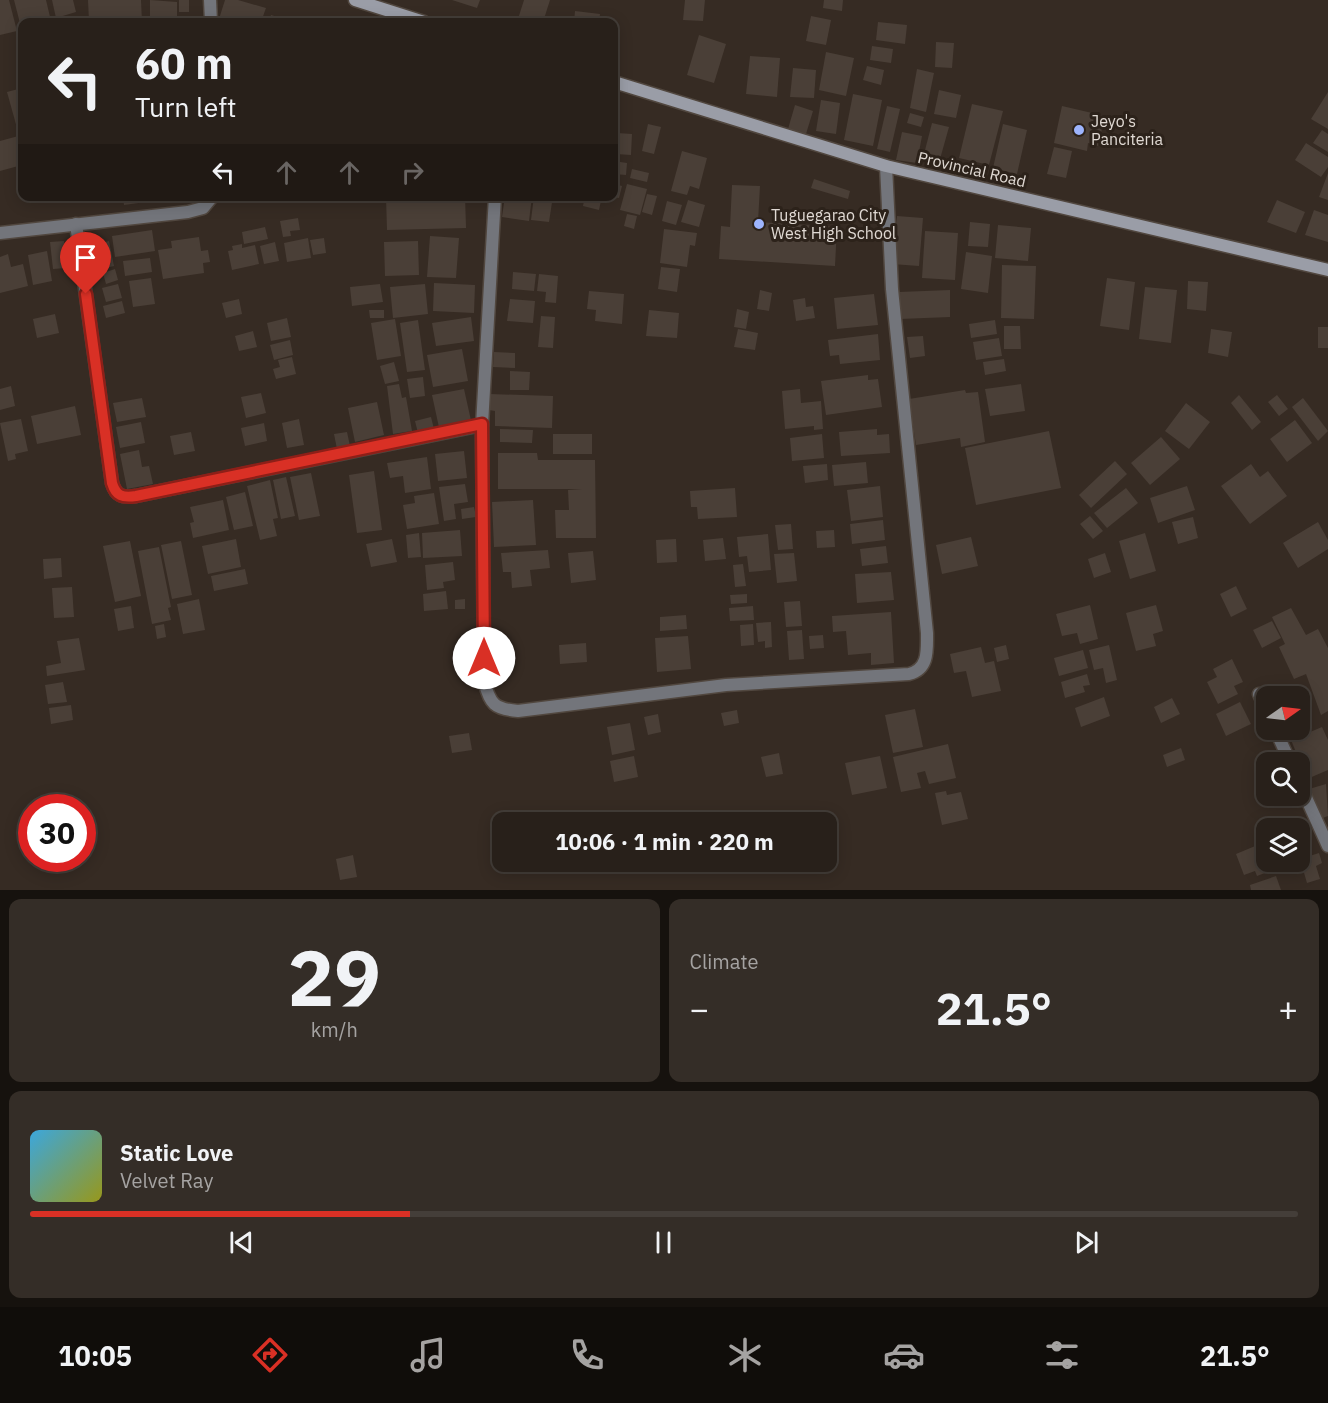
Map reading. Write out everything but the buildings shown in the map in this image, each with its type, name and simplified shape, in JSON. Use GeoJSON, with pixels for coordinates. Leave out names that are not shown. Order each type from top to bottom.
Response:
{"type":"FeatureCollection","features":[{"type":"Feature","properties":{"kind":"main road"},"geometry":{"type":"LineString","coordinates":[[355,0],[411,18]]}},
{"type":"Feature","properties":{"kind":"main road","name":"Provincial Road"},"geometry":{"type":"LineString","coordinates":[[618,83],[886,166],[1328,270]]}},
{"type":"Feature","properties":{"kind":"street"},"geometry":{"type":"LineString","coordinates":[[210,0],[211,18]]}},
{"type":"Feature","properties":{"kind":"street"},"geometry":{"type":"LineString","coordinates":[[495,201],[482,424],[484,681],[489,700],[502,710],[518,711],[726,686],[917,672],[923,666],[927,654],[927,633],[892,289],[886,166]]}},
{"type":"Feature","properties":{"kind":"street"},"geometry":{"type":"LineString","coordinates":[[0,233],[188,212],[203,208],[209,201]]}},
{"type":"Feature","properties":{"kind":"street"},"geometry":{"type":"LineString","coordinates":[[76,224],[112,483],[114,492],[120,496],[136,496],[482,424]]}},
{"type":"Feature","properties":{"kind":"street"},"geometry":{"type":"LineString","coordinates":[[1310,806],[1328,846]]}},
{"type":"Feature","properties":{"kind":"place","name":"Jeyo's Panciteria"},"geometry":{"type":"Point","coordinates":[1079,130]}},
{"type":"Feature","properties":{"kind":"place","name":"Tuguegarao City West High School"},"geometry":{"type":"Point","coordinates":[759,224]}},
{"type":"Feature","properties":{"kind":"route"},"geometry":{"type":"LineString","coordinates":[[86,294],[112,483],[114,492],[120,496],[136,496],[482,424],[484,658]]}}]}
